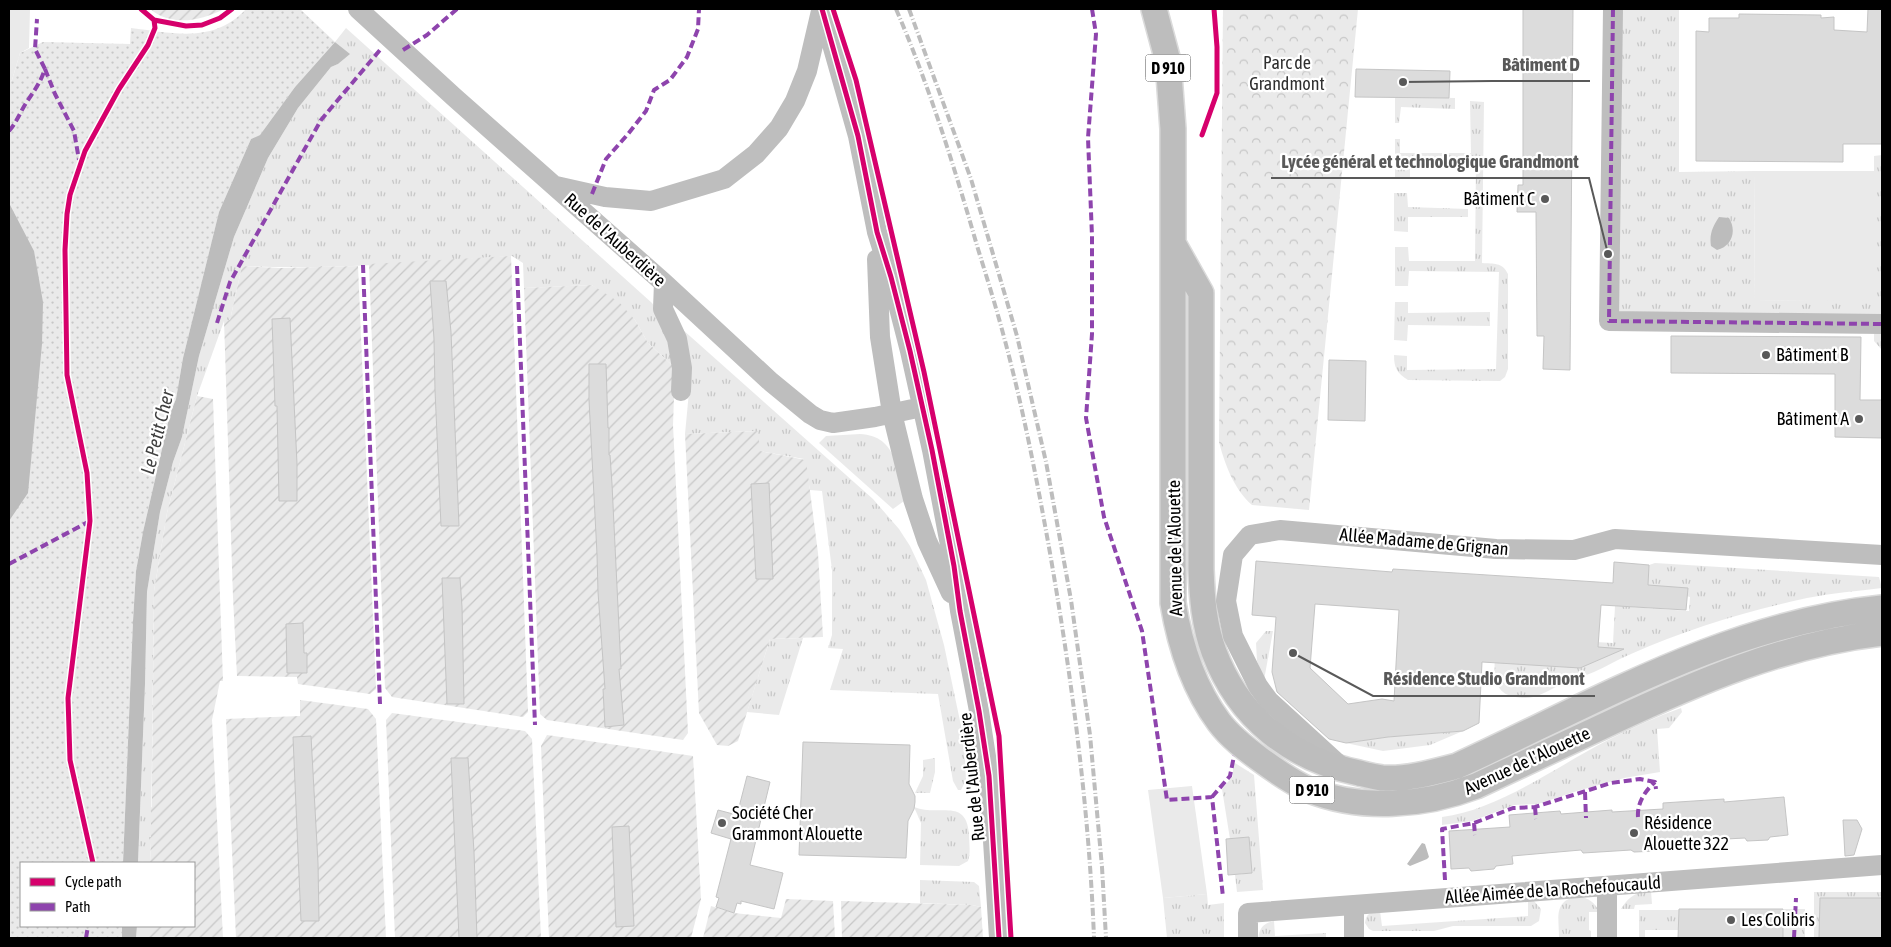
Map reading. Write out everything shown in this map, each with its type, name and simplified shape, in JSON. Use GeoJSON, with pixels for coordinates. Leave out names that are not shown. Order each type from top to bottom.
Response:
{"type":"FeatureCollection","features":[{"type":"Feature","properties":{"kind":"main road","name":"Avenue de l'Alouette"},"geometry":{"type":"LineString","coordinates":[[1154,9],[1168,61],[1172,128],[1173,603],[1182,646],[1195,681],[1206,703],[1220,723],[1242,745],[1280,774],[1309,790],[1334,798],[1379,804],[1414,802],[1456,794],[1476,786],[1681,690],[1729,670],[1824,642],[1882,633]]}},
{"type":"Feature","properties":{"kind":"main road","name":"Avenue de l'Alouette"},"geometry":{"type":"LineString","coordinates":[[1173,243],[1201,293],[1201,569],[1203,607],[1214,652],[1234,692],[1264,728],[1303,755],[1345,770],[1382,778],[1427,774],[1457,766],[1643,678],[1703,652],[1776,628],[1834,615],[1882,608]]}},
{"type":"Feature","properties":{"kind":"street","name":"Rue de l'Auberdière"},"geometry":{"type":"LineString","coordinates":[[358,9],[772,382],[820,420],[832,423],[922,407],[954,566],[989,776],[999,938]]}},
{"type":"Feature","properties":{"kind":"street"},"geometry":{"type":"LineString","coordinates":[[555,186],[605,197],[651,201],[724,179],[756,154],[778,128],[795,101],[807,71],[822,9]]}},
{"type":"Feature","properties":{"kind":"street"},"geometry":{"type":"LineString","coordinates":[[822,9],[858,136],[877,232],[891,277],[922,407]]}},
{"type":"Feature","properties":{"kind":"street"},"geometry":{"type":"LineString","coordinates":[[1613,9],[1609,321],[1882,324]]}},
{"type":"Feature","properties":{"kind":"street"},"geometry":{"type":"LineString","coordinates":[[877,232],[880,337],[892,413]]}},
{"type":"Feature","properties":{"kind":"street"},"geometry":{"type":"LineString","coordinates":[[664,283],[663,309],[677,339],[682,368],[681,391]]}},
{"type":"Feature","properties":{"kind":"street","name":"Rue de l'Auberdière"},"geometry":{"type":"LineString","coordinates":[[892,413],[916,508],[927,541],[960,611]]}},
{"type":"Feature","properties":{"kind":"street","name":"Allée Madame de Grignan"},"geometry":{"type":"LineString","coordinates":[[1345,770],[1269,701],[1258,686],[1233,636],[1226,601],[1233,555],[1250,535],[1280,530],[1496,549],[1574,550],[1615,539],[1882,555]]}},
{"type":"Feature","properties":{"kind":"street","name":"Allée Aimée de la Rochefoucauld"},"geometry":{"type":"LineString","coordinates":[[1248,938],[1248,913],[1882,865]]}},
{"type":"Feature","properties":{"kind":"street"},"geometry":{"type":"LineString","coordinates":[[1607,886],[1607,938]]}},
{"type":"Feature","properties":{"kind":"street"},"geometry":{"type":"LineString","coordinates":[[1354,905],[1354,938]]}},
{"type":"Feature","properties":{"kind":"green space"},"geometry":{"type":"Polygon","coordinates":[[[9,9],[30,9],[29,48],[20,53],[12,80],[9,82],[9,9]]]}},
{"type":"Feature","properties":{"kind":"green space"},"geometry":{"type":"Polygon","coordinates":[[[150,9],[224,9],[205,17],[177,20],[159,15],[150,9]]]}},
{"type":"Feature","properties":{"kind":"green space"},"geometry":{"type":"Polygon","coordinates":[[[246,9],[300,9],[335,42],[295,87],[260,135],[251,139],[219,212],[183,358],[176,399],[170,414],[136,571],[123,862],[20,862],[20,927],[122,927],[122,938],[9,938],[9,82],[12,80],[20,53],[43,42],[130,44],[131,28],[192,34],[207,32],[234,20],[246,9]]]}},
{"type":"Feature","properties":{"kind":"green space","name":"Parc de Grandmont"},"geometry":{"type":"Polygon","coordinates":[[[1223,9],[1358,9],[1309,510],[1252,505],[1235,484],[1219,442],[1223,9]]]}},
{"type":"Feature","properties":{"kind":"green space"},"geometry":{"type":"Polygon","coordinates":[[[1619,9],[1679,9],[1679,172],[1754,171],[1755,301],[1874,299],[1874,156],[1882,155],[1882,350],[1874,341],[1874,319],[1619,315],[1619,9]]]}},
{"type":"Feature","properties":{"kind":"green space"},"geometry":{"type":"Polygon","coordinates":[[[346,28],[652,303],[662,319],[668,334],[675,368],[648,343],[635,320],[592,285],[524,288],[523,263],[512,256],[343,266],[242,266],[230,320],[224,321],[197,396],[167,513],[154,591],[150,862],[138,862],[147,592],[160,512],[173,462],[182,437],[199,356],[234,237],[268,158],[298,108],[331,67],[338,64],[349,54],[335,42],[346,28]]]}},
{"type":"Feature","properties":{"kind":"green space"},"geometry":{"type":"Polygon","coordinates":[[[1395,97],[1455,98],[1455,109],[1401,107],[1399,123],[1395,123],[1395,97]]]}},
{"type":"Feature","properties":{"kind":"green space"},"geometry":{"type":"Polygon","coordinates":[[[1470,101],[1484,102],[1482,263],[1503,267],[1508,274],[1508,369],[1505,377],[1500,381],[1408,380],[1397,370],[1394,355],[1407,356],[1407,370],[1496,369],[1499,272],[1409,271],[1408,286],[1395,286],[1395,247],[1408,247],[1409,261],[1475,261],[1476,162],[1410,162],[1410,178],[1395,178],[1395,139],[1400,139],[1400,153],[1471,153],[1470,101]]]}},
{"type":"Feature","properties":{"kind":"green space"},"geometry":{"type":"Polygon","coordinates":[[[1754,171],[1874,171],[1874,300],[1755,301],[1754,171]]]}},
{"type":"Feature","properties":{"kind":"green space"},"geometry":{"type":"Polygon","coordinates":[[[1394,193],[1407,193],[1408,207],[1468,209],[1468,217],[1408,217],[1408,232],[1394,231],[1394,193]]]}},
{"type":"Feature","properties":{"kind":"green space"},"geometry":{"type":"Polygon","coordinates":[[[511,256],[528,712],[523,717],[392,697],[385,688],[369,264],[511,256]]]}},
{"type":"Feature","properties":{"kind":"green space"},"geometry":{"type":"Polygon","coordinates":[[[242,266],[280,268],[358,266],[376,689],[370,694],[298,684],[297,677],[237,676],[224,320],[230,320],[242,266]]]}},
{"type":"Feature","properties":{"kind":"green space"},"geometry":{"type":"Polygon","coordinates":[[[592,285],[619,302],[635,320],[648,343],[675,368],[673,425],[688,733],[683,740],[547,720],[540,714],[524,288],[592,285]]]}},
{"type":"Feature","properties":{"kind":"green space"},"geometry":{"type":"Polygon","coordinates":[[[1395,302],[1408,302],[1408,313],[1490,312],[1490,326],[1408,325],[1407,341],[1394,340],[1395,302]]]}},
{"type":"Feature","properties":{"kind":"green space"},"geometry":{"type":"Polygon","coordinates":[[[682,329],[873,499],[899,529],[910,546],[926,580],[944,645],[964,740],[966,780],[961,790],[958,790],[953,781],[938,694],[830,690],[843,649],[828,648],[832,635],[832,570],[822,491],[810,490],[804,459],[759,451],[757,431],[685,434],[690,381],[682,329]]]}},
{"type":"Feature","properties":{"kind":"green space"},"geometry":{"type":"Polygon","coordinates":[[[197,396],[213,399],[223,681],[220,681],[212,720],[223,938],[149,938],[149,927],[195,927],[195,862],[150,862],[154,591],[167,513],[197,396]]]}},
{"type":"Feature","properties":{"kind":"green space"},"geometry":{"type":"Polygon","coordinates":[[[758,431],[760,451],[806,460],[818,553],[823,637],[770,639],[738,741],[728,746],[717,745],[699,713],[685,434],[758,431]]]}},
{"type":"Feature","properties":{"kind":"green space"},"geometry":{"type":"Polygon","coordinates":[[[860,434],[873,436],[882,441],[894,457],[904,501],[893,509],[819,443],[826,436],[860,434]]]}},
{"type":"Feature","properties":{"kind":"green space"},"geometry":{"type":"Polygon","coordinates":[[[1655,563],[1879,577],[1882,588],[1807,598],[1717,622],[1652,645],[1531,698],[1512,696],[1500,688],[1495,675],[1496,644],[1506,637],[1613,643],[1615,606],[1689,611],[1690,597],[1648,585],[1649,565],[1655,563]]]}},
{"type":"Feature","properties":{"kind":"green space"},"geometry":{"type":"Polygon","coordinates":[[[1266,631],[1273,631],[1264,680],[1257,661],[1256,643],[1266,631]]]}},
{"type":"Feature","properties":{"kind":"green space"},"geometry":{"type":"Polygon","coordinates":[[[803,638],[779,715],[747,712],[770,639],[803,638]]]}},
{"type":"Feature","properties":{"kind":"green space"},"geometry":{"type":"Polygon","coordinates":[[[300,700],[368,709],[376,719],[386,938],[236,938],[226,719],[300,716],[300,700]]]}},
{"type":"Feature","properties":{"kind":"green space"},"geometry":{"type":"Polygon","coordinates":[[[1681,708],[1682,712],[1669,728],[1657,729],[1660,772],[1624,778],[1538,804],[1514,805],[1472,821],[1442,825],[1442,817],[1485,806],[1527,786],[1617,736],[1681,708]]]}},
{"type":"Feature","properties":{"kind":"green space"},"geometry":{"type":"Polygon","coordinates":[[[392,713],[525,731],[532,739],[541,938],[395,938],[386,720],[392,713]]]}},
{"type":"Feature","properties":{"kind":"green space"},"geometry":{"type":"Polygon","coordinates":[[[1463,731],[1430,745],[1383,751],[1346,743],[1388,737],[1463,731]]]}},
{"type":"Feature","properties":{"kind":"green space"},"geometry":{"type":"Polygon","coordinates":[[[547,735],[693,756],[701,899],[691,938],[549,938],[541,746],[547,735]]]}},
{"type":"Feature","properties":{"kind":"green space"},"geometry":{"type":"Polygon","coordinates":[[[935,758],[935,772],[930,793],[915,793],[923,776],[923,760],[935,758]]]}},
{"type":"Feature","properties":{"kind":"green space"},"geometry":{"type":"Polygon","coordinates":[[[1235,763],[1254,775],[1263,890],[1237,892],[1235,875],[1252,873],[1249,838],[1230,839],[1222,789],[1233,776],[1233,765],[1235,763]]]}},
{"type":"Feature","properties":{"kind":"green space"},"geometry":{"type":"Polygon","coordinates":[[[1192,786],[1207,894],[1163,898],[1148,790],[1192,786]]]}},
{"type":"Feature","properties":{"kind":"green space"},"geometry":{"type":"Polygon","coordinates":[[[914,807],[923,810],[950,810],[963,816],[967,823],[969,834],[970,851],[968,861],[959,866],[920,865],[921,823],[914,807]]]}},
{"type":"Feature","properties":{"kind":"green space"},"geometry":{"type":"Polygon","coordinates":[[[920,880],[974,882],[979,886],[981,907],[920,903],[920,880]]]}},
{"type":"Feature","properties":{"kind":"green space"},"geometry":{"type":"Polygon","coordinates":[[[1644,891],[1651,891],[1652,904],[1635,905],[1634,909],[1621,909],[1631,897],[1644,891]]]}},
{"type":"Feature","properties":{"kind":"green space"},"geometry":{"type":"Polygon","coordinates":[[[1814,892],[1882,892],[1882,898],[1820,898],[1819,938],[1814,938],[1814,892]]]}},
{"type":"Feature","properties":{"kind":"green space"},"geometry":{"type":"Polygon","coordinates":[[[1207,894],[1208,905],[1224,903],[1224,938],[1167,938],[1163,898],[1207,894]]]}},
{"type":"Feature","properties":{"kind":"green space"},"geometry":{"type":"Polygon","coordinates":[[[1578,896],[1591,901],[1599,912],[1589,912],[1591,938],[1559,938],[1558,917],[1561,906],[1570,898],[1578,896]]]}},
{"type":"Feature","properties":{"kind":"green space"},"geometry":{"type":"Polygon","coordinates":[[[786,899],[833,901],[835,938],[703,938],[711,906],[734,913],[781,918],[786,899]]]}},
{"type":"Feature","properties":{"kind":"green space"},"geometry":{"type":"Polygon","coordinates":[[[841,901],[972,905],[981,907],[983,938],[842,938],[841,901]]]}},
{"type":"Feature","properties":{"kind":"green space"},"geometry":{"type":"Polygon","coordinates":[[[1528,901],[1534,901],[1541,909],[1539,921],[1531,926],[1453,926],[1434,931],[1373,931],[1365,923],[1366,917],[1380,911],[1382,926],[1528,916],[1528,901]]]}},
{"type":"Feature","properties":{"kind":"green space"},"geometry":{"type":"Polygon","coordinates":[[[1783,909],[1805,909],[1805,938],[1783,938],[1783,909]]]}},
{"type":"Feature","properties":{"kind":"green space"},"geometry":{"type":"Polygon","coordinates":[[[1639,910],[1679,910],[1678,930],[1645,930],[1645,938],[1639,938],[1639,910]]]}},
{"type":"Feature","properties":{"kind":"green space"},"geometry":{"type":"Polygon","coordinates":[[[1274,921],[1275,936],[1326,933],[1326,938],[1258,938],[1263,926],[1274,921]]]}},
{"type":"Feature","properties":{"kind":"green space"},"geometry":{"type":"Polygon","coordinates":[[[137,927],[149,927],[149,938],[136,938],[137,927]]]}},
{"type":"Feature","properties":{"kind":"shaded area","name":"Le Petit Cher"},"geometry":{"type":"Polygon","coordinates":[[[335,42],[350,54],[331,67],[298,108],[268,158],[234,237],[199,356],[182,437],[173,462],[160,512],[147,592],[138,862],[123,862],[136,571],[143,532],[219,212],[251,139],[260,135],[295,87],[335,42]]]}},
{"type":"Feature","properties":{"kind":"shaded area"},"geometry":{"type":"Polygon","coordinates":[[[9,203],[34,251],[43,302],[42,344],[28,493],[9,521],[9,203]]]}},
{"type":"Feature","properties":{"kind":"shaded area"},"geometry":{"type":"Polygon","coordinates":[[[1719,217],[1729,218],[1733,233],[1729,242],[1717,250],[1711,246],[1711,234],[1719,217]]]}},
{"type":"Feature","properties":{"kind":"shaded area"},"geometry":{"type":"Polygon","coordinates":[[[1422,843],[1425,844],[1429,857],[1410,866],[1407,864],[1422,843]]]}},
{"type":"Feature","properties":{"kind":"shaded area"},"geometry":{"type":"Polygon","coordinates":[[[122,927],[137,927],[136,938],[122,938],[122,927]]]}},
{"type":"Feature","properties":{"kind":"building","name":"Bâtiment C"},"geometry":{"type":"Polygon","coordinates":[[[1523,9],[1573,9],[1570,370],[1543,369],[1544,336],[1537,336],[1536,212],[1517,212],[1518,185],[1523,185],[1523,9]]]}},
{"type":"Feature","properties":{"kind":"building"},"geometry":{"type":"Polygon","coordinates":[[[1868,9],[1882,9],[1882,144],[1843,144],[1843,162],[1696,161],[1696,31],[1709,32],[1709,18],[1739,18],[1739,14],[1821,15],[1821,18],[1834,17],[1834,30],[1867,32],[1868,9]]]}},
{"type":"Feature","properties":{"kind":"building"},"geometry":{"type":"Polygon","coordinates":[[[1356,69],[1450,71],[1449,98],[1355,97],[1356,69]]]}},
{"type":"Feature","properties":{"kind":"building"},"geometry":{"type":"Polygon","coordinates":[[[430,281],[446,281],[451,332],[459,526],[441,526],[430,281]]]}},
{"type":"Feature","properties":{"kind":"building"},"geometry":{"type":"Polygon","coordinates":[[[290,318],[297,501],[279,501],[277,406],[275,406],[272,319],[290,318]]]}},
{"type":"Feature","properties":{"kind":"building","name":"Bâtiment B"},"geometry":{"type":"Polygon","coordinates":[[[1671,336],[1861,337],[1860,400],[1882,400],[1882,438],[1835,437],[1835,374],[1671,373],[1671,336]]]}},
{"type":"Feature","properties":{"kind":"building"},"geometry":{"type":"Polygon","coordinates":[[[1329,360],[1366,361],[1365,421],[1328,420],[1329,360]]]}},
{"type":"Feature","properties":{"kind":"building"},"geometry":{"type":"Polygon","coordinates":[[[589,364],[606,364],[621,669],[619,669],[624,725],[605,727],[603,689],[605,689],[598,592],[589,364]]]}},
{"type":"Feature","properties":{"kind":"building"},"geometry":{"type":"Polygon","coordinates":[[[769,483],[773,579],[756,579],[751,484],[769,483]]]}},
{"type":"Feature","properties":{"kind":"building"},"geometry":{"type":"Polygon","coordinates":[[[1256,561],[1392,572],[1393,569],[1613,583],[1614,562],[1649,565],[1648,585],[1688,588],[1686,610],[1601,605],[1598,647],[1624,649],[1580,668],[1482,662],[1479,723],[1463,731],[1388,737],[1346,743],[1329,739],[1277,692],[1272,672],[1276,617],[1252,615],[1256,561]],[[1315,604],[1310,668],[1348,704],[1382,699],[1394,701],[1399,610],[1315,604]]]}},
{"type":"Feature","properties":{"kind":"building"},"geometry":{"type":"Polygon","coordinates":[[[442,578],[460,578],[464,704],[447,704],[442,578]]]}},
{"type":"Feature","properties":{"kind":"building"},"geometry":{"type":"Polygon","coordinates":[[[303,623],[304,653],[307,653],[307,673],[287,673],[286,624],[303,623]]]}},
{"type":"Feature","properties":{"kind":"building"},"geometry":{"type":"Polygon","coordinates":[[[311,736],[318,863],[319,921],[301,921],[293,737],[311,736]]]}},
{"type":"Feature","properties":{"kind":"building"},"geometry":{"type":"Polygon","coordinates":[[[803,742],[910,745],[909,784],[915,796],[915,802],[908,821],[906,858],[799,855],[803,742]]]}},
{"type":"Feature","properties":{"kind":"building"},"geometry":{"type":"Polygon","coordinates":[[[451,758],[468,758],[477,938],[459,938],[451,758]]]}},
{"type":"Feature","properties":{"kind":"building"},"geometry":{"type":"Polygon","coordinates":[[[747,776],[770,782],[750,865],[783,873],[774,909],[741,901],[741,904],[737,903],[734,913],[716,907],[719,898],[716,897],[731,839],[711,833],[718,810],[737,815],[747,776]]]}},
{"type":"Feature","properties":{"kind":"building","name":"Résidence Alouette 322"},"geometry":{"type":"Polygon","coordinates":[[[1784,797],[1788,835],[1770,837],[1768,840],[1726,839],[1666,845],[1666,847],[1658,848],[1657,851],[1634,852],[1631,850],[1583,853],[1581,850],[1512,856],[1513,864],[1496,866],[1494,869],[1471,871],[1469,868],[1451,869],[1449,831],[1510,827],[1509,815],[1560,811],[1561,814],[1663,809],[1663,803],[1724,799],[1724,802],[1784,797]]]}},
{"type":"Feature","properties":{"kind":"building"},"geometry":{"type":"Polygon","coordinates":[[[1843,820],[1857,820],[1862,829],[1854,855],[1845,856],[1843,820]]]}},
{"type":"Feature","properties":{"kind":"building"},"geometry":{"type":"Polygon","coordinates":[[[629,826],[634,926],[616,927],[612,827],[629,826]]]}},
{"type":"Feature","properties":{"kind":"building"},"geometry":{"type":"Polygon","coordinates":[[[1249,837],[1252,873],[1228,875],[1226,839],[1249,837]]]}},
{"type":"Feature","properties":{"kind":"building"},"geometry":{"type":"Polygon","coordinates":[[[1820,898],[1882,898],[1882,938],[1819,938],[1820,898]]]}},
{"type":"Feature","properties":{"kind":"building","name":"Les Colibris"},"geometry":{"type":"Polygon","coordinates":[[[1679,909],[1783,909],[1783,938],[1678,938],[1679,909]]]}},
{"type":"Feature","properties":{"kind":"railway"},"geometry":{"type":"LineString","coordinates":[[896,9],[930,97],[960,188],[1004,337],[1029,444],[1050,553],[1072,697],[1084,793],[1094,938]]}},
{"type":"Feature","properties":{"kind":"railway"},"geometry":{"type":"LineString","coordinates":[[909,9],[971,179],[1017,336],[1046,462],[1071,600],[1090,735],[1102,867],[1106,938]]}},
{"type":"Feature","properties":{"kind":"marked path"},"geometry":{"type":"LineString","coordinates":[[403,50],[427,35],[457,9]]}},
{"type":"Feature","properties":{"kind":"marked path"},"geometry":{"type":"LineString","coordinates":[[592,194],[606,159],[646,111],[654,90],[670,80],[687,57],[698,29],[699,9]]}},
{"type":"Feature","properties":{"kind":"marked path"},"geometry":{"type":"LineString","coordinates":[[1092,9],[1096,34],[1088,138],[1092,236],[1092,334],[1086,418],[1104,517],[1142,631],[1167,800],[1212,797],[1223,897]]}},
{"type":"Feature","properties":{"kind":"marked path"},"geometry":{"type":"LineString","coordinates":[[1613,9],[1609,321],[1882,324]]}},
{"type":"Feature","properties":{"kind":"marked path"},"geometry":{"type":"LineString","coordinates":[[9,131],[38,85],[45,69],[35,49],[37,19]]}},
{"type":"Feature","properties":{"kind":"marked path"},"geometry":{"type":"LineString","coordinates":[[217,323],[230,282],[321,120],[380,50]]}},
{"type":"Feature","properties":{"kind":"marked path"},"geometry":{"type":"LineString","coordinates":[[45,69],[55,94],[74,131],[79,160]]}},
{"type":"Feature","properties":{"kind":"marked path"},"geometry":{"type":"LineString","coordinates":[[363,265],[380,704]]}},
{"type":"Feature","properties":{"kind":"marked path"},"geometry":{"type":"LineString","coordinates":[[517,266],[535,725]]}},
{"type":"Feature","properties":{"kind":"marked path"},"geometry":{"type":"LineString","coordinates":[[9,564],[90,521]]}},
{"type":"Feature","properties":{"kind":"marked path"},"geometry":{"type":"LineString","coordinates":[[1212,797],[1230,776],[1234,756]]}},
{"type":"Feature","properties":{"kind":"marked path"},"geometry":{"type":"LineString","coordinates":[[1445,880],[1442,829],[1474,823],[1513,808],[1535,807],[1611,783],[1640,779],[1655,782],[1656,789]]}},
{"type":"Feature","properties":{"kind":"marked path"},"geometry":{"type":"LineString","coordinates":[[1638,817],[1642,798],[1655,782]]}},
{"type":"Feature","properties":{"kind":"marked path"},"geometry":{"type":"LineString","coordinates":[[1585,792],[1586,818]]}},
{"type":"Feature","properties":{"kind":"marked path"},"geometry":{"type":"LineString","coordinates":[[1535,807],[1536,819]]}},
{"type":"Feature","properties":{"kind":"marked path"},"geometry":{"type":"LineString","coordinates":[[1474,823],[1475,835]]}},
{"type":"Feature","properties":{"kind":"marked path"},"geometry":{"type":"LineString","coordinates":[[1794,938],[1796,898]]}},
{"type":"Feature","properties":{"kind":"marked path"},"geometry":{"type":"LineString","coordinates":[[86,938],[88,927]]}},
{"type":"Feature","properties":{"kind":"cycle path"},"geometry":{"type":"LineString","coordinates":[[141,9],[154,20],[186,26],[202,25],[220,18],[232,9]]}},
{"type":"Feature","properties":{"kind":"cycle path"},"geometry":{"type":"LineString","coordinates":[[822,9],[858,136],[877,232],[910,351],[932,450],[954,566],[989,776],[999,938]]}},
{"type":"Feature","properties":{"kind":"cycle path"},"geometry":{"type":"LineString","coordinates":[[833,9],[856,80],[924,372],[999,736],[1011,938]]}},
{"type":"Feature","properties":{"kind":"cycle path"},"geometry":{"type":"LineString","coordinates":[[1202,135],[1217,93],[1217,47],[1214,9]]}},
{"type":"Feature","properties":{"kind":"cycle path"},"geometry":{"type":"LineString","coordinates":[[93,862],[70,760],[68,698],[90,521],[87,473],[67,375],[65,250],[67,214],[70,195],[85,151],[119,89],[148,45],[155,28],[154,20]]}},
{"type":"Feature","properties":{"kind":"place","name":"Bâtiment D"},"geometry":{"type":"Point","coordinates":[1403,82]}},
{"type":"Feature","properties":{"kind":"place","name":"Bâtiment C"},"geometry":{"type":"Point","coordinates":[1545,199]}},
{"type":"Feature","properties":{"kind":"place","name":"Lycée général et technologique Grandmont"},"geometry":{"type":"Point","coordinates":[1608,254]}},
{"type":"Feature","properties":{"kind":"place","name":"Bâtiment B"},"geometry":{"type":"Point","coordinates":[1766,355]}},
{"type":"Feature","properties":{"kind":"place","name":"Bâtiment A"},"geometry":{"type":"Point","coordinates":[1859,419]}},
{"type":"Feature","properties":{"kind":"place","name":"Résidence Studio Grandmont"},"geometry":{"type":"Point","coordinates":[1293,653]}},
{"type":"Feature","properties":{"kind":"place","name":"Société Cher Grammont Alouette"},"geometry":{"type":"Point","coordinates":[722,823]}},
{"type":"Feature","properties":{"kind":"place","name":"Résidence Alouette 322"},"geometry":{"type":"Point","coordinates":[1634,833]}},
{"type":"Feature","properties":{"kind":"place","name":"Les Colibris"},"geometry":{"type":"Point","coordinates":[1731,920]}}]}
